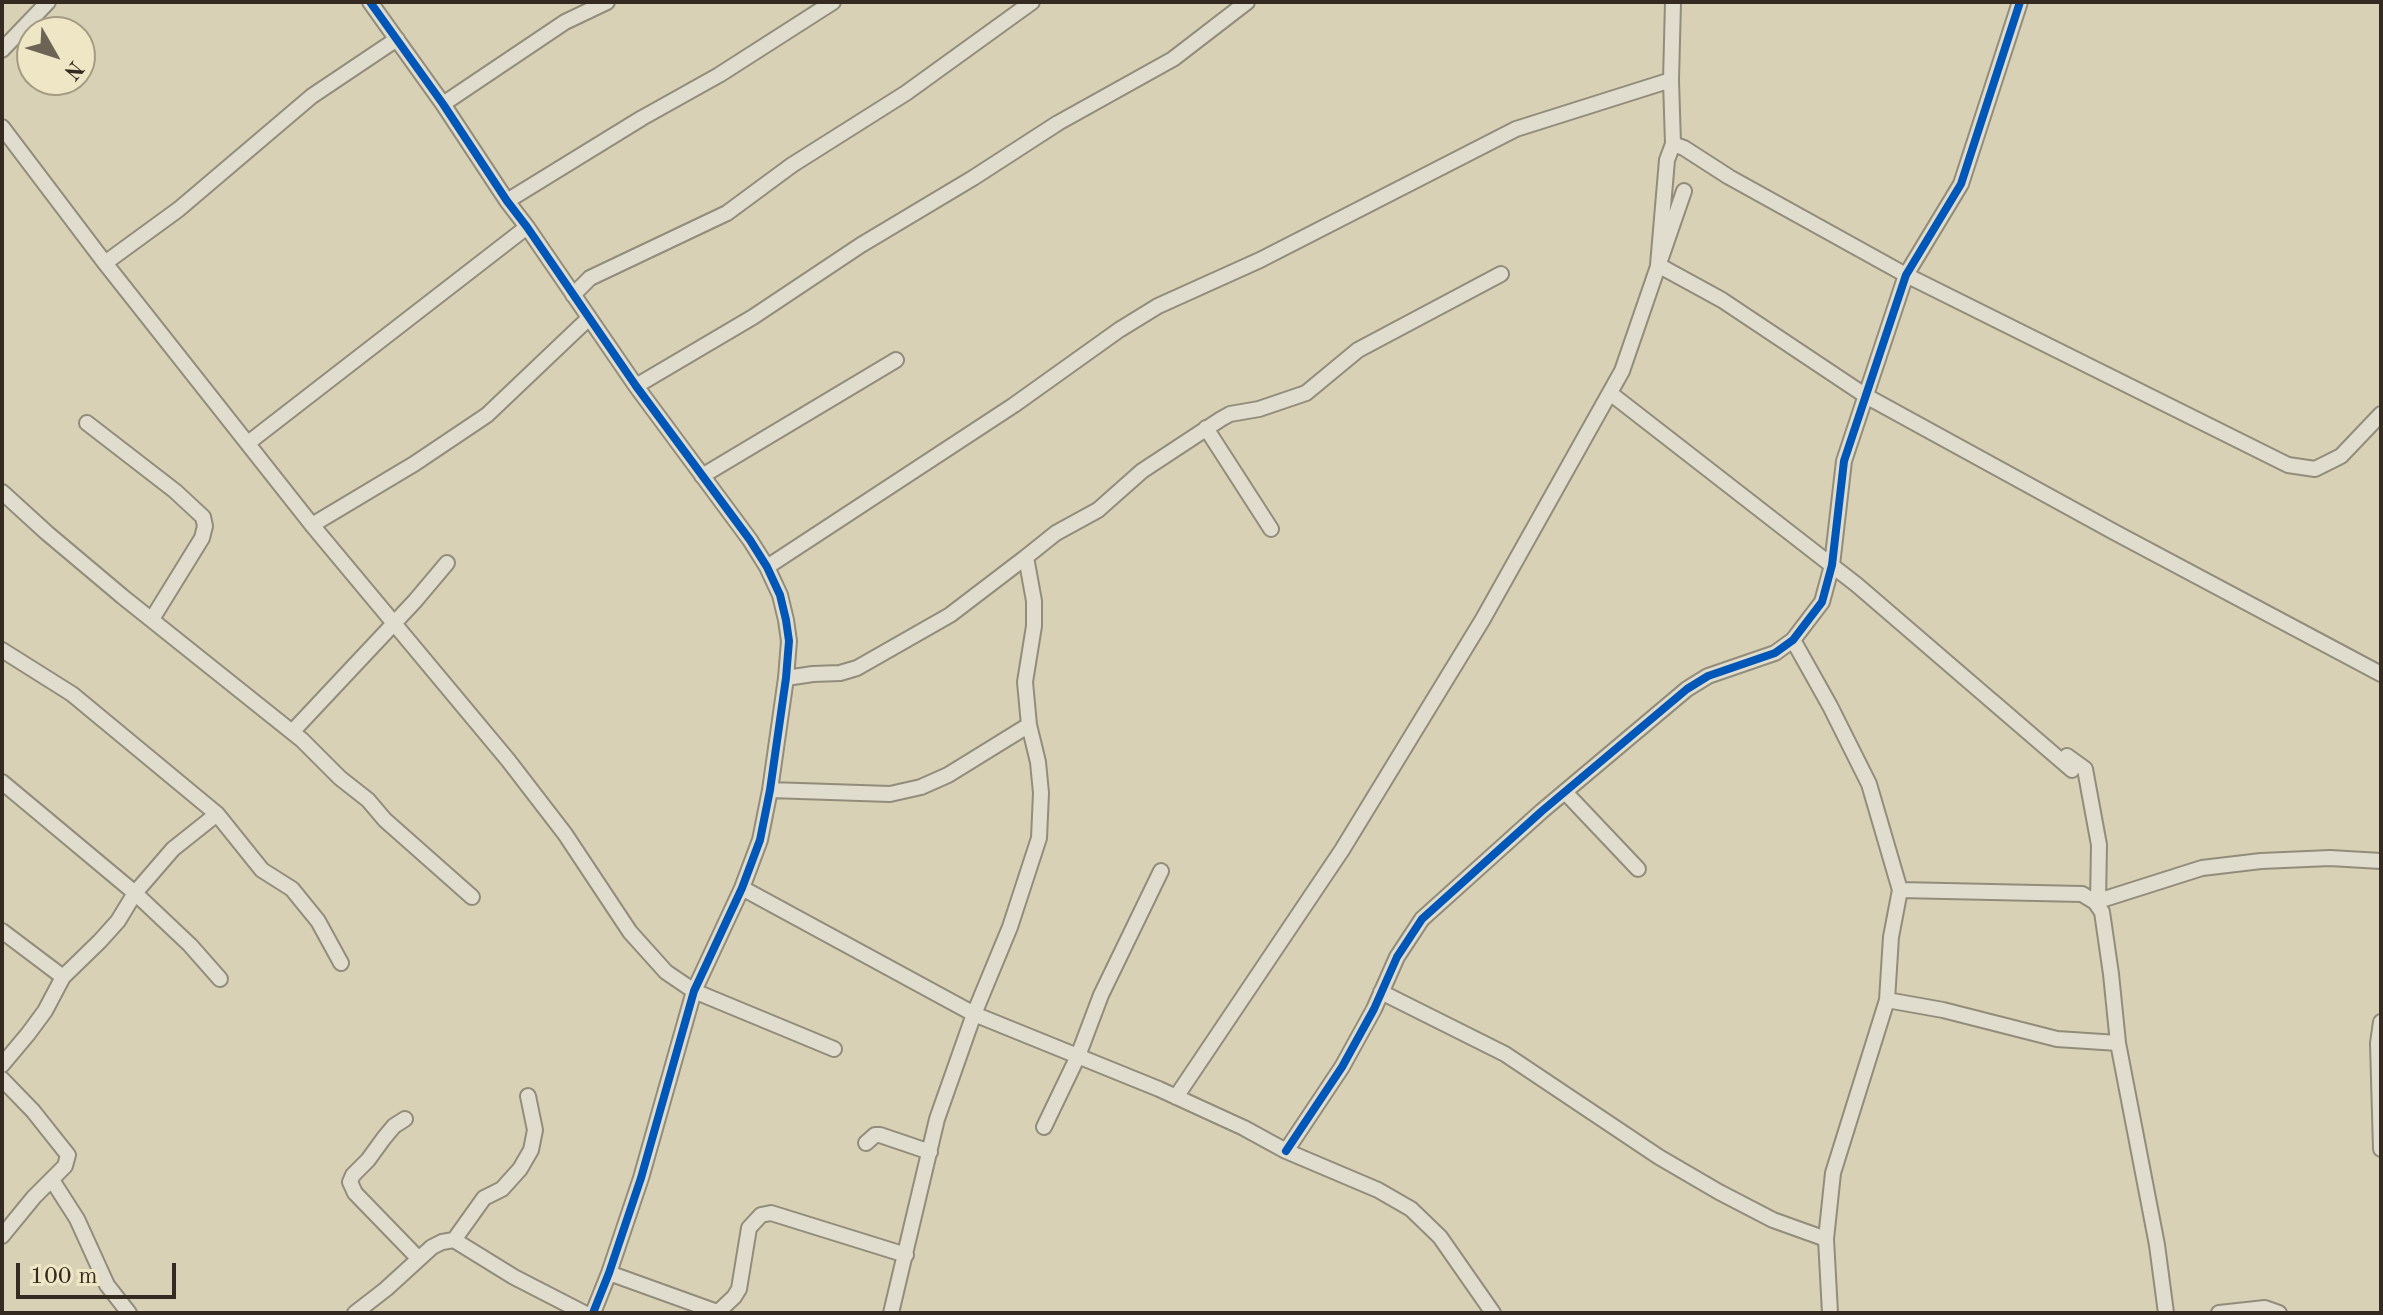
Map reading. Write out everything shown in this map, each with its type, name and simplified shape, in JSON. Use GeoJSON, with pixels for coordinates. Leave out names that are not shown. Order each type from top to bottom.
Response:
{"type":"FeatureCollection","features":[{"type":"Feature","properties":{"kind":"street"},"geometry":{"type":"LineString","coordinates":[[2,50],[48,2]]}},
{"type":"Feature","properties":{"kind":"street"},"geometry":{"type":"LineString","coordinates":[[392,2],[373,7],[636,386],[750,540],[780,595],[786,620],[789,641],[786,678],[760,840],[742,888],[694,991],[641,1178],[593,1313]]}},
{"type":"Feature","properties":{"kind":"street"},"geometry":{"type":"LineString","coordinates":[[443,104],[565,22],[607,2]]}},
{"type":"Feature","properties":{"kind":"street"},"geometry":{"type":"LineString","coordinates":[[507,201],[579,155],[719,75],[833,2]]}},
{"type":"Feature","properties":{"kind":"street"},"geometry":{"type":"LineString","coordinates":[[573,295],[590,278],[727,213],[792,165],[906,93],[1032,2]]}},
{"type":"Feature","properties":{"kind":"street"},"geometry":{"type":"LineString","coordinates":[[636,386],[753,317],[861,245],[1058,123],[1173,59],[1247,2]]}},
{"type":"Feature","properties":{"kind":"street"},"geometry":{"type":"LineString","coordinates":[[1673,2],[1673,144],[1667,160],[1658,265],[1722,300],[1866,396],[2381,674]]}},
{"type":"Feature","properties":{"kind":"street"},"geometry":{"type":"LineString","coordinates":[[1286,1151],[1342,1067],[1397,957],[1422,919],[1687,689],[1708,676],[1775,653],[1793,640],[1822,602],[1832,565],[1844,461],[1906,275],[1961,184],[2020,2]]}},
{"type":"Feature","properties":{"kind":"street"},"geometry":{"type":"LineString","coordinates":[[105,263],[179,209],[312,96],[397,39]]}},
{"type":"Feature","properties":{"kind":"street"},"geometry":{"type":"LineString","coordinates":[[767,567],[1158,306],[1260,260],[1516,129],[1671,80]]}},
{"type":"Feature","properties":{"kind":"street"},"geometry":{"type":"LineString","coordinates":[[2,127],[312,525],[555,821],[630,932],[666,972],[694,991],[834,1049]]}},
{"type":"Feature","properties":{"kind":"street"},"geometry":{"type":"LineString","coordinates":[[1673,144],[1906,275],[2288,465],[2315,469],[2341,456],[2381,414]]}},
{"type":"Feature","properties":{"kind":"street"},"geometry":{"type":"LineString","coordinates":[[1176,1097],[1342,850],[1483,619],[1610,393],[1622,371],[1684,191]]}},
{"type":"Feature","properties":{"kind":"street"},"geometry":{"type":"LineString","coordinates":[[248,443],[527,227]]}},
{"type":"Feature","properties":{"kind":"street"},"geometry":{"type":"LineString","coordinates":[[786,678],[840,673],[857,668],[950,615],[1056,533],[1098,510],[1142,471],[1206,428],[1230,414],[1259,409],[1306,393],[1358,350],[1501,274]]}},
{"type":"Feature","properties":{"kind":"street"},"geometry":{"type":"LineString","coordinates":[[312,525],[414,464],[487,415],[589,318]]}},
{"type":"Feature","properties":{"kind":"street"},"geometry":{"type":"LineString","coordinates":[[702,476],[896,360]]}},
{"type":"Feature","properties":{"kind":"street"},"geometry":{"type":"LineString","coordinates":[[1610,393],[1832,565],[2061,760]]}},
{"type":"Feature","properties":{"kind":"street"},"geometry":{"type":"LineString","coordinates":[[2207,415],[2288,465]]}},
{"type":"Feature","properties":{"kind":"street"},"geometry":{"type":"LineString","coordinates":[[87,423],[175,491],[203,517],[205,526],[202,538],[152,619]]}},
{"type":"Feature","properties":{"kind":"street"},"geometry":{"type":"LineString","coordinates":[[1206,428],[1271,529]]}},
{"type":"Feature","properties":{"kind":"street"},"geometry":{"type":"LineString","coordinates":[[2,492],[58,542],[292,732],[472,897]]}},
{"type":"Feature","properties":{"kind":"street"},"geometry":{"type":"LineString","coordinates":[[891,1313],[937,1119],[974,1014],[1010,927],[1039,838],[1041,793],[1025,682],[1034,626],[1034,601],[1026,557]]}},
{"type":"Feature","properties":{"kind":"street"},"geometry":{"type":"LineString","coordinates":[[292,732],[447,563]]}},
{"type":"Feature","properties":{"kind":"street"},"geometry":{"type":"LineString","coordinates":[[1793,640],[1869,784],[1900,890],[1891,937],[1887,1000],[1833,1173],[1826,1239],[1830,1313]]}},
{"type":"Feature","properties":{"kind":"street"},"geometry":{"type":"LineString","coordinates":[[2,650],[72,694],[217,814],[262,870],[292,889],[318,921],[341,963]]}},
{"type":"Feature","properties":{"kind":"street"},"geometry":{"type":"LineString","coordinates":[[1992,701],[2072,770],[2017,719],[2085,769],[2099,845],[2096,902]]}},
{"type":"Feature","properties":{"kind":"street"},"geometry":{"type":"LineString","coordinates":[[770,790],[890,794],[921,787],[948,775],[1029,725]]}},
{"type":"Feature","properties":{"kind":"street"},"geometry":{"type":"LineString","coordinates":[[2,782],[135,893],[190,945],[220,979]]}},
{"type":"Feature","properties":{"kind":"street"},"geometry":{"type":"LineString","coordinates":[[1565,792],[1638,869]]}},
{"type":"Feature","properties":{"kind":"street"},"geometry":{"type":"LineString","coordinates":[[2,1065],[37,1022],[63,977],[118,921],[135,893],[173,849],[217,814]]}},
{"type":"Feature","properties":{"kind":"street"},"geometry":{"type":"LineString","coordinates":[[2096,902],[2202,868],[2330,858],[2381,861]]}},
{"type":"Feature","properties":{"kind":"street"},"geometry":{"type":"LineString","coordinates":[[1044,1127],[1078,1056],[1101,995],[1161,871]]}},
{"type":"Feature","properties":{"kind":"street"},"geometry":{"type":"LineString","coordinates":[[742,888],[974,1014],[1176,1097],[1286,1151],[1378,1190],[1411,1209],[1440,1237],[1493,1313]]}},
{"type":"Feature","properties":{"kind":"street"},"geometry":{"type":"LineString","coordinates":[[1900,890],[2082,894],[2096,902],[2102,912],[2118,1043],[2157,1245],[2166,1313]]}},
{"type":"Feature","properties":{"kind":"street"},"geometry":{"type":"LineString","coordinates":[[2,931],[63,977]]}},
{"type":"Feature","properties":{"kind":"street"},"geometry":{"type":"LineString","coordinates":[[1381,992],[1505,1054],[1659,1157],[1719,1192],[1773,1220],[1826,1239]]}},
{"type":"Feature","properties":{"kind":"street"},"geometry":{"type":"LineString","coordinates":[[1887,1000],[1943,1010],[2057,1039],[2118,1043]]}},
{"type":"Feature","properties":{"kind":"street"},"geometry":{"type":"LineString","coordinates":[[2381,1022],[2378,1043],[2381,1149]]}},
{"type":"Feature","properties":{"kind":"street"},"geometry":{"type":"LineString","coordinates":[[2,1079],[66,1150],[67,1161],[2,1236]]}},
{"type":"Feature","properties":{"kind":"street"},"geometry":{"type":"LineString","coordinates":[[454,1240],[484,1198],[502,1189],[520,1169],[531,1150],[535,1130],[528,1096]]}},
{"type":"Feature","properties":{"kind":"street"},"geometry":{"type":"LineString","coordinates":[[405,1119],[394,1126],[350,1182],[355,1193],[418,1258]]}},
{"type":"Feature","properties":{"kind":"street"},"geometry":{"type":"LineString","coordinates":[[866,1143],[875,1135],[880,1135],[930,1152]]}},
{"type":"Feature","properties":{"kind":"street"},"geometry":{"type":"LineString","coordinates":[[52,1180],[77,1219],[107,1285],[129,1313]]}},
{"type":"Feature","properties":{"kind":"street"},"geometry":{"type":"LineString","coordinates":[[609,1273],[718,1313],[739,1289],[749,1228],[761,1215],[771,1213],[906,1255]]}},
{"type":"Feature","properties":{"kind":"street"},"geometry":{"type":"LineString","coordinates":[[355,1313],[432,1247],[454,1240],[514,1277],[584,1313]]}},
{"type":"Feature","properties":{"kind":"street"},"geometry":{"type":"LineString","coordinates":[[2219,1313],[2265,1308],[2279,1313]]}},
{"type":"Feature","properties":{"kind":"cycle path"},"geometry":{"type":"LineString","coordinates":[[370,2],[636,386],[750,540],[780,595],[786,620],[789,641],[786,678],[760,840],[742,888],[694,991],[641,1178],[593,1313]]}},
{"type":"Feature","properties":{"kind":"cycle path"},"geometry":{"type":"LineString","coordinates":[[1286,1151],[1342,1067],[1374,1009],[1397,957],[1422,919],[1542,811],[1687,689],[1708,676],[1775,653],[1793,640],[1822,602],[1832,565],[1844,461],[1906,275],[1961,184],[2020,2]]}}]}
